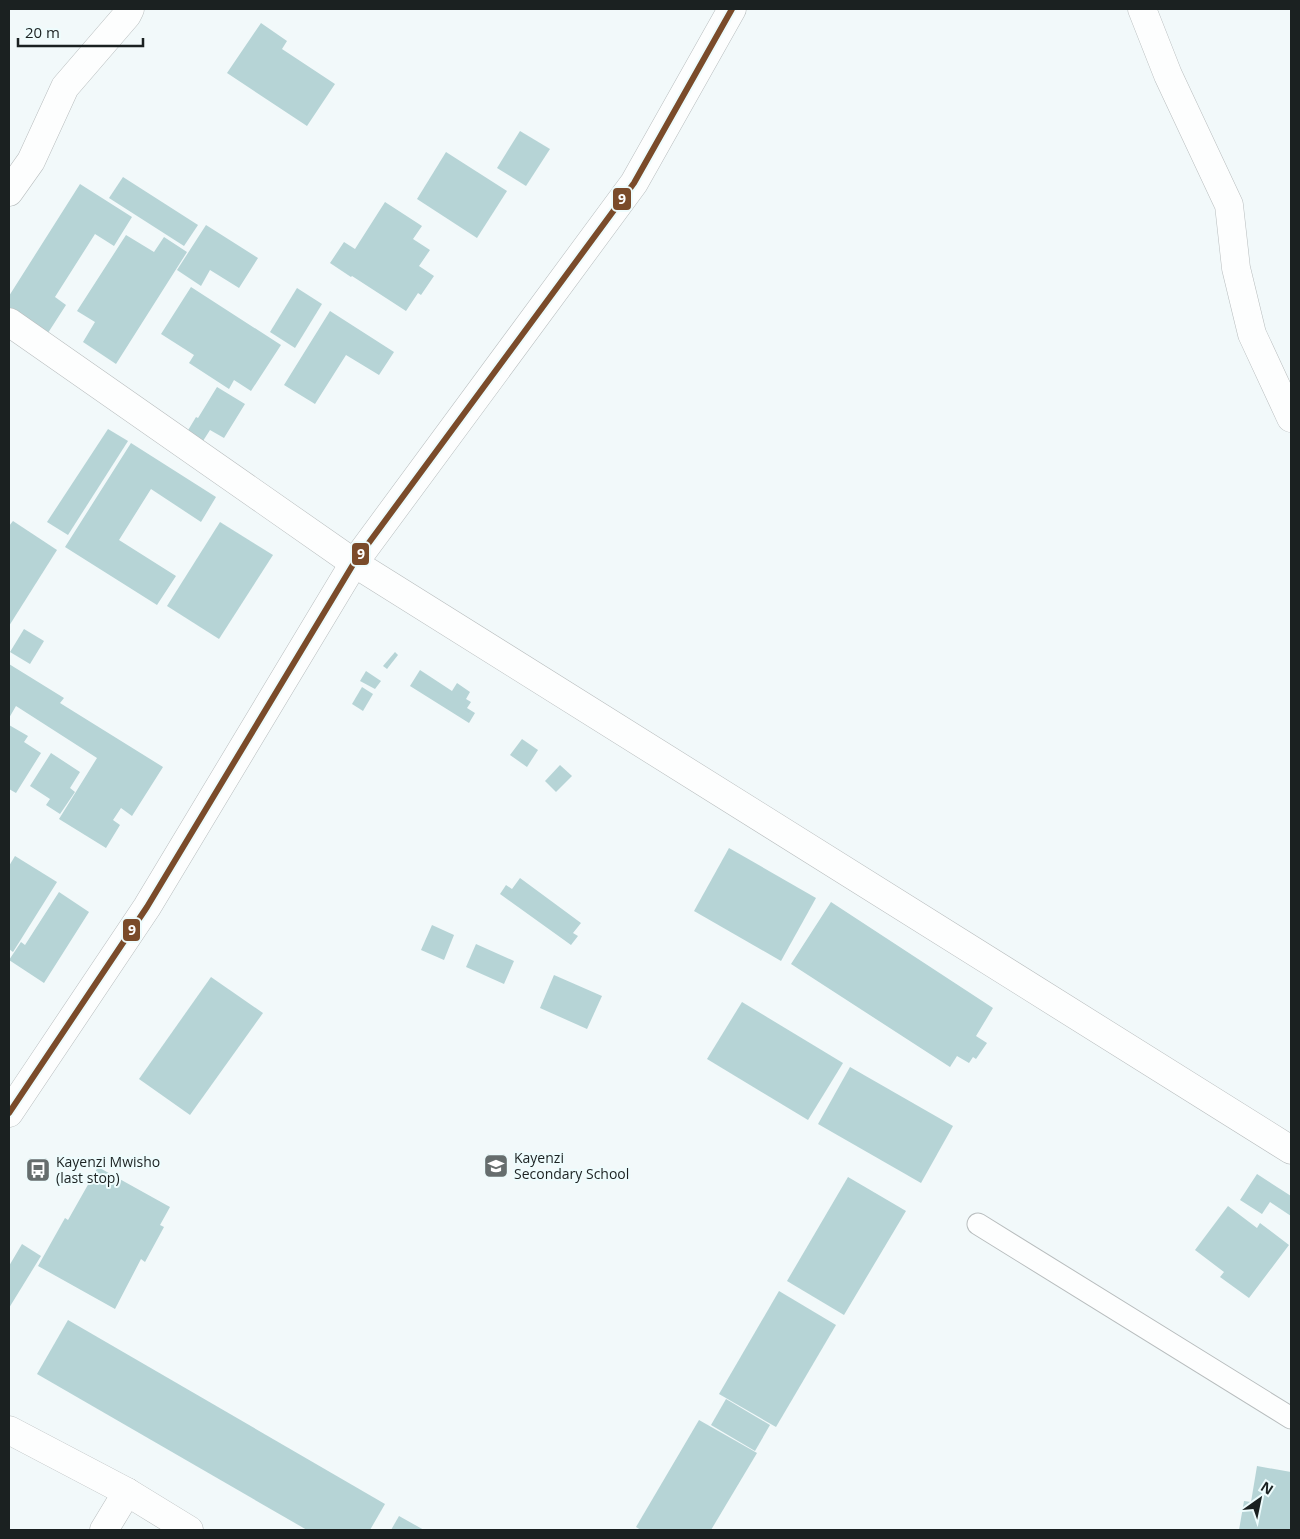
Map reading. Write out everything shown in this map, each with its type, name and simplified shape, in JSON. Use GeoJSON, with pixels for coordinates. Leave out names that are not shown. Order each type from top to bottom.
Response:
{"type":"FeatureCollection","features":[{"type":"Feature","properties":{"kind":"street"},"geometry":{"type":"LineString","coordinates":[[9,192],[31,161],[65,87],[127,15],[130,9]]}},
{"type":"Feature","properties":{"kind":"street"},"geometry":{"type":"LineString","coordinates":[[9,1113],[147,907],[354,563],[634,183],[732,9]]}},
{"type":"Feature","properties":{"kind":"street"},"geometry":{"type":"LineString","coordinates":[[1142,9],[1168,76],[1229,204],[1236,268],[1252,334],[1291,418]]}},
{"type":"Feature","properties":{"kind":"street"},"geometry":{"type":"LineString","coordinates":[[9,322],[354,563],[1291,1150]]}},
{"type":"Feature","properties":{"kind":"street"},"geometry":{"type":"LineString","coordinates":[[9,1430],[126,1492],[189,1530]]}},
{"type":"Feature","properties":{"kind":"street"},"geometry":{"type":"LineString","coordinates":[[104,1530],[126,1492]]}},
{"type":"Feature","properties":{"kind":"lane"},"geometry":{"type":"LineString","coordinates":[[978,1224],[1291,1418]]}},
{"type":"Feature","properties":{"kind":"building"},"geometry":{"type":"Polygon","coordinates":[[[261,23],[287,41],[282,49],[335,84],[307,126],[227,73],[261,23]]]}},
{"type":"Feature","properties":{"kind":"building"},"geometry":{"type":"Polygon","coordinates":[[[520,131],[550,149],[526,186],[497,168],[520,131]]]}},
{"type":"Feature","properties":{"kind":"building"},"geometry":{"type":"Polygon","coordinates":[[[446,152],[507,191],[477,238],[417,199],[446,152]]]}},
{"type":"Feature","properties":{"kind":"building"},"geometry":{"type":"Polygon","coordinates":[[[123,177],[198,225],[184,246],[109,198],[123,177]]]}},
{"type":"Feature","properties":{"kind":"building"},"geometry":{"type":"Polygon","coordinates":[[[80,184],[132,217],[114,246],[95,234],[55,297],[66,305],[46,336],[9,313],[9,296],[80,184]]]}},
{"type":"Feature","properties":{"kind":"building"},"geometry":{"type":"Polygon","coordinates":[[[385,202],[422,226],[413,239],[430,250],[419,266],[434,276],[421,295],[418,293],[406,311],[330,263],[344,242],[355,249],[385,202]]]}},
{"type":"Feature","properties":{"kind":"building"},"geometry":{"type":"Polygon","coordinates":[[[206,225],[258,258],[239,288],[210,270],[201,286],[177,270],[206,225]]]}},
{"type":"Feature","properties":{"kind":"building"},"geometry":{"type":"Polygon","coordinates":[[[126,235],[154,252],[164,237],[187,252],[116,364],[83,342],[95,322],[77,311],[126,235]]]}},
{"type":"Feature","properties":{"kind":"building"},"geometry":{"type":"Polygon","coordinates":[[[191,287],[281,345],[251,391],[234,380],[229,389],[189,363],[194,355],[161,334],[191,287]]]}},
{"type":"Feature","properties":{"kind":"building"},"geometry":{"type":"Polygon","coordinates":[[[297,288],[322,304],[295,348],[270,332],[297,288]]]}},
{"type":"Feature","properties":{"kind":"building"},"geometry":{"type":"Polygon","coordinates":[[[330,311],[394,352],[379,375],[346,355],[315,404],[284,385],[330,311]]]}},
{"type":"Feature","properties":{"kind":"building"},"geometry":{"type":"Polygon","coordinates":[[[217,387],[245,404],[224,438],[210,430],[203,441],[187,432],[217,387]]]}},
{"type":"Feature","properties":{"kind":"building"},"geometry":{"type":"Polygon","coordinates":[[[108,429],[128,441],[68,535],[47,522],[108,429]]]}},
{"type":"Feature","properties":{"kind":"building"},"geometry":{"type":"Polygon","coordinates":[[[131,443],[216,497],[201,522],[151,489],[119,540],[176,576],[157,605],[65,547],[131,443]]]}},
{"type":"Feature","properties":{"kind":"building"},"geometry":{"type":"Polygon","coordinates":[[[13,521],[57,550],[9,626],[9,526],[13,521]]]}},
{"type":"Feature","properties":{"kind":"building"},"geometry":{"type":"Polygon","coordinates":[[[220,522],[273,555],[219,639],[167,606],[220,522]]]}},
{"type":"Feature","properties":{"kind":"building"},"geometry":{"type":"Polygon","coordinates":[[[24,629],[44,641],[30,664],[10,652],[24,629]]]}},
{"type":"Feature","properties":{"kind":"building"},"geometry":{"type":"Polygon","coordinates":[[[395,652],[398,655],[387,669],[383,666],[395,652]]]}},
{"type":"Feature","properties":{"kind":"building"},"geometry":{"type":"Polygon","coordinates":[[[9,664],[64,698],[60,703],[163,767],[132,816],[121,808],[113,820],[120,825],[106,848],[59,819],[97,758],[16,706],[9,718],[9,664]]]}},
{"type":"Feature","properties":{"kind":"building"},"geometry":{"type":"Polygon","coordinates":[[[420,670],[452,691],[457,683],[470,692],[466,699],[471,702],[467,708],[475,713],[469,723],[410,686],[420,670]]]}},
{"type":"Feature","properties":{"kind":"building"},"geometry":{"type":"Polygon","coordinates":[[[366,671],[381,681],[375,689],[360,681],[366,671]]]}},
{"type":"Feature","properties":{"kind":"building"},"geometry":{"type":"Polygon","coordinates":[[[362,687],[373,694],[363,711],[352,704],[362,687]]]}},
{"type":"Feature","properties":{"kind":"building"},"geometry":{"type":"Polygon","coordinates":[[[9,725],[28,736],[24,742],[41,753],[16,793],[9,789],[9,725]]]}},
{"type":"Feature","properties":{"kind":"building"},"geometry":{"type":"Polygon","coordinates":[[[522,739],[538,750],[527,767],[510,755],[522,739]]]}},
{"type":"Feature","properties":{"kind":"building"},"geometry":{"type":"Polygon","coordinates":[[[51,753],[80,772],[70,788],[75,792],[60,814],[46,805],[50,799],[30,786],[51,753]]]}},
{"type":"Feature","properties":{"kind":"building"},"geometry":{"type":"Polygon","coordinates":[[[560,765],[572,776],[556,792],[545,781],[560,765]]]}},
{"type":"Feature","properties":{"kind":"building"},"geometry":{"type":"Polygon","coordinates":[[[729,848],[816,898],[781,961],[694,911],[729,848]]]}},
{"type":"Feature","properties":{"kind":"building"},"geometry":{"type":"Polygon","coordinates":[[[15,856],[57,882],[13,952],[9,949],[9,866],[15,856]]]}},
{"type":"Feature","properties":{"kind":"building"},"geometry":{"type":"Polygon","coordinates":[[[520,878],[581,923],[573,933],[578,936],[571,945],[500,894],[506,885],[512,889],[520,878]]]}},
{"type":"Feature","properties":{"kind":"building"},"geometry":{"type":"Polygon","coordinates":[[[59,892],[89,912],[44,983],[9,960],[21,942],[25,945],[59,892]]]}},
{"type":"Feature","properties":{"kind":"building"},"geometry":{"type":"Polygon","coordinates":[[[831,902],[993,1008],[976,1036],[987,1043],[976,1059],[973,1057],[969,1063],[957,1056],[950,1067],[791,964],[831,902]]]}},
{"type":"Feature","properties":{"kind":"building"},"geometry":{"type":"Polygon","coordinates":[[[432,925],[454,935],[444,960],[421,950],[432,925]]]}},
{"type":"Feature","properties":{"kind":"building"},"geometry":{"type":"Polygon","coordinates":[[[476,944],[514,961],[504,984],[466,967],[476,944]]]}},
{"type":"Feature","properties":{"kind":"building"},"geometry":{"type":"Polygon","coordinates":[[[554,975],[602,996],[587,1029],[540,1008],[554,975]]]}},
{"type":"Feature","properties":{"kind":"building"},"geometry":{"type":"Polygon","coordinates":[[[211,977],[263,1013],[190,1115],[139,1079],[211,977]]]}},
{"type":"Feature","properties":{"kind":"building"},"geometry":{"type":"Polygon","coordinates":[[[742,1002],[843,1063],[808,1120],[707,1059],[742,1002]]]}},
{"type":"Feature","properties":{"kind":"building"},"geometry":{"type":"Polygon","coordinates":[[[850,1067],[953,1126],[921,1183],[818,1124],[850,1067]]]}},
{"type":"Feature","properties":{"kind":"building"},"geometry":{"type":"Polygon","coordinates":[[[98,1167],[170,1207],[160,1225],[164,1227],[145,1262],[141,1259],[115,1309],[38,1266],[65,1218],[68,1220],[98,1167]]]}},
{"type":"Feature","properties":{"kind":"building"},"geometry":{"type":"Polygon","coordinates":[[[1257,1174],[1291,1196],[1291,1216],[1270,1202],[1262,1214],[1240,1200],[1257,1174]]]}},
{"type":"Feature","properties":{"kind":"building"},"geometry":{"type":"Polygon","coordinates":[[[848,1177],[906,1211],[844,1315],[787,1281],[848,1177]]]}},
{"type":"Feature","properties":{"kind":"building"},"geometry":{"type":"Polygon","coordinates":[[[1228,1206],[1257,1228],[1260,1223],[1289,1245],[1249,1298],[1220,1277],[1224,1272],[1195,1250],[1228,1206]]]}},
{"type":"Feature","properties":{"kind":"building"},"geometry":{"type":"Polygon","coordinates":[[[22,1244],[41,1256],[9,1308],[9,1266],[22,1244]]]}},
{"type":"Feature","properties":{"kind":"building"},"geometry":{"type":"Polygon","coordinates":[[[779,1291],[836,1325],[776,1427],[719,1394],[779,1291]]]}},
{"type":"Feature","properties":{"kind":"building"},"geometry":{"type":"Polygon","coordinates":[[[68,1320],[385,1504],[370,1530],[307,1530],[37,1374],[68,1320]]]}},
{"type":"Feature","properties":{"kind":"building"},"geometry":{"type":"Polygon","coordinates":[[[726,1399],[770,1425],[755,1451],[711,1425],[726,1399]]]}},
{"type":"Feature","properties":{"kind":"building"},"geometry":{"type":"Polygon","coordinates":[[[699,1420],[757,1453],[711,1530],[641,1530],[636,1527],[699,1420]]]}},
{"type":"Feature","properties":{"kind":"building"},"geometry":{"type":"Polygon","coordinates":[[[1257,1466],[1291,1472],[1291,1530],[1239,1530],[1244,1501],[1251,1502],[1257,1466]]]}},
{"type":"Feature","properties":{"kind":"building"},"geometry":{"type":"Polygon","coordinates":[[[399,1516],[424,1530],[391,1530],[399,1516]]]}},
{"type":"Feature","properties":{"kind":"transit line","name":"9"},"geometry":{"type":"LineString","coordinates":[[9,1113],[147,907],[354,563],[634,183],[732,9]]}},
{"type":"Feature","properties":{"kind":"place","name":"Kayenzi Secondary School"},"geometry":{"type":"Point","coordinates":[496,1166]}},
{"type":"Feature","properties":{"kind":"place","name":"Kayenzi Mwisho (last stop)"},"geometry":{"type":"Point","coordinates":[38,1170]}}]}
